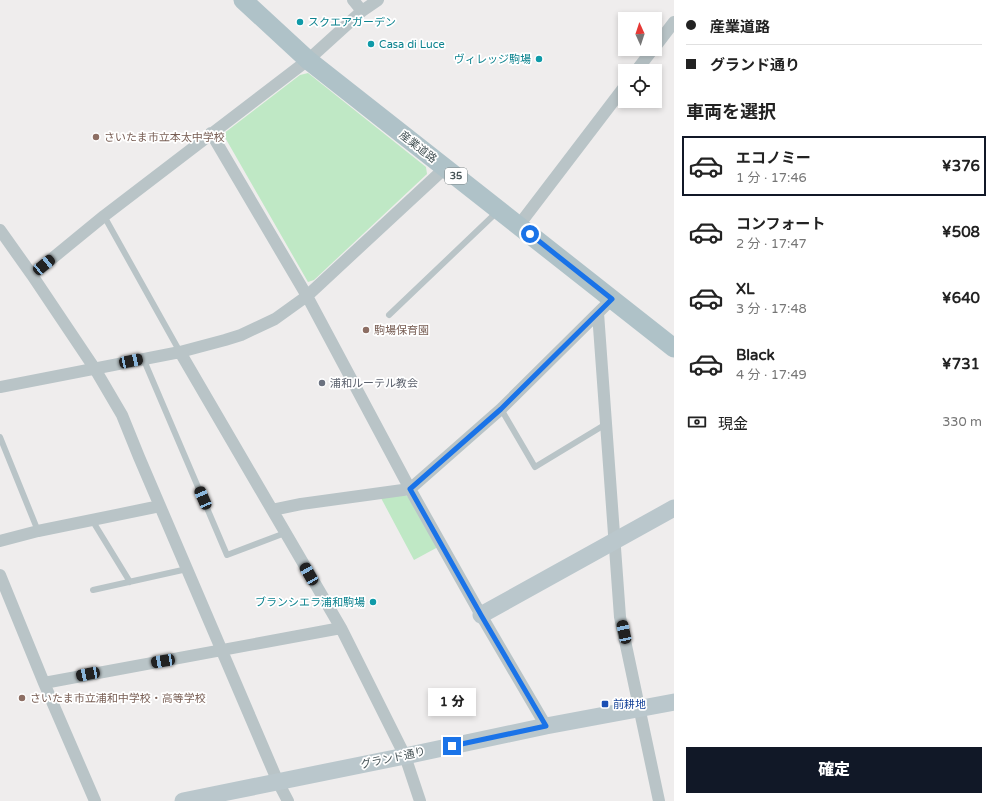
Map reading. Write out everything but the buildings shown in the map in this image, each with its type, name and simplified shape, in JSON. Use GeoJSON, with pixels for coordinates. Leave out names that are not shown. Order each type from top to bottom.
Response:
{"type":"FeatureCollection","features":[{"type":"Feature","properties":{"kind":"main road","name":"産業道路"},"geometry":{"type":"LineString","coordinates":[[243,0],[308,60],[674,348]]}},
{"type":"Feature","properties":{"kind":"street"},"geometry":{"type":"LineString","coordinates":[[353,0],[362,11]]}},
{"type":"Feature","properties":{"kind":"street"},"geometry":{"type":"LineString","coordinates":[[32,275],[104,216],[308,60],[362,11],[378,0]]}},
{"type":"Feature","properties":{"kind":"street"},"geometry":{"type":"LineString","coordinates":[[662,38],[674,22]]}},
{"type":"Feature","properties":{"kind":"street"},"geometry":{"type":"LineString","coordinates":[[641,64],[648,56]]}},
{"type":"Feature","properties":{"kind":"street"},"geometry":{"type":"LineString","coordinates":[[519,225],[618,95]]}},
{"type":"Feature","properties":{"kind":"street"},"geometry":{"type":"LineString","coordinates":[[211,133],[307,296],[410,489],[546,726]]}},
{"type":"Feature","properties":{"kind":"street"},"geometry":{"type":"LineString","coordinates":[[0,387],[180,352],[241,335],[275,319],[307,296],[445,168]]}},
{"type":"Feature","properties":{"kind":"street"},"geometry":{"type":"LineString","coordinates":[[0,230],[5,244],[32,275],[95,369],[122,415],[278,782],[288,801]]}},
{"type":"Feature","properties":{"kind":"street"},"geometry":{"type":"LineString","coordinates":[[272,510],[301,504],[410,489],[501,409],[612,299]]}},
{"type":"Feature","properties":{"kind":"street"},"geometry":{"type":"LineString","coordinates":[[598,313],[620,617],[658,801]]}},
{"type":"Feature","properties":{"kind":"street"},"geometry":{"type":"LineString","coordinates":[[180,352],[340,628],[405,756],[420,801]]}},
{"type":"Feature","properties":{"kind":"street"},"geometry":{"type":"LineString","coordinates":[[0,541],[38,531],[160,506]]}},
{"type":"Feature","properties":{"kind":"street"},"geometry":{"type":"LineString","coordinates":[[481,615],[674,508]]}},
{"type":"Feature","properties":{"kind":"street"},"geometry":{"type":"LineString","coordinates":[[0,575],[44,683],[96,801]]}},
{"type":"Feature","properties":{"kind":"street"},"geometry":{"type":"LineString","coordinates":[[44,683],[340,628]]}},
{"type":"Feature","properties":{"kind":"street","name":"グランド通り"},"geometry":{"type":"LineString","coordinates":[[184,801],[546,726],[674,702]]}},
{"type":"Feature","properties":{"kind":"lane"},"geometry":{"type":"LineString","coordinates":[[389,315],[500,210]]}},
{"type":"Feature","properties":{"kind":"lane"},"geometry":{"type":"LineString","coordinates":[[104,216],[180,352]]}},
{"type":"Feature","properties":{"kind":"lane"},"geometry":{"type":"LineString","coordinates":[[143,358],[227,555],[285,533]]}},
{"type":"Feature","properties":{"kind":"lane"},"geometry":{"type":"LineString","coordinates":[[501,409],[535,467],[606,424]]}},
{"type":"Feature","properties":{"kind":"lane"},"geometry":{"type":"LineString","coordinates":[[0,437],[38,531]]}},
{"type":"Feature","properties":{"kind":"lane"},"geometry":{"type":"LineString","coordinates":[[92,520],[130,582]]}},
{"type":"Feature","properties":{"kind":"lane"},"geometry":{"type":"LineString","coordinates":[[92,590],[187,569]]}},
{"type":"Feature","properties":{"kind":"green space"},"geometry":{"type":"Polygon","coordinates":[[[308,73],[426,167],[427,174],[314,280],[308,282],[223,134],[300,75],[308,73]]]}},
{"type":"Feature","properties":{"kind":"green space"},"geometry":{"type":"Polygon","coordinates":[[[405,495],[410,498],[438,547],[414,560],[381,498],[405,495]]]}},
{"type":"Feature","properties":{"kind":"place","name":"スクエアガーデン"},"geometry":{"type":"Point","coordinates":[300,22]}},
{"type":"Feature","properties":{"kind":"place","name":"Casa di Luce"},"geometry":{"type":"Point","coordinates":[371,44]}},
{"type":"Feature","properties":{"kind":"place","name":"ヴィレッジ駒場"},"geometry":{"type":"Point","coordinates":[539,59]}},
{"type":"Feature","properties":{"kind":"place","name":"さいたま市立本太中学校"},"geometry":{"type":"Point","coordinates":[96,137]}},
{"type":"Feature","properties":{"kind":"place","name":"駒場保育園"},"geometry":{"type":"Point","coordinates":[366,330]}},
{"type":"Feature","properties":{"kind":"place","name":"浦和ルーテル教会"},"geometry":{"type":"Point","coordinates":[322,383]}},
{"type":"Feature","properties":{"kind":"place","name":"ブランシエラ浦和駒場"},"geometry":{"type":"Point","coordinates":[373,602]}},
{"type":"Feature","properties":{"kind":"place","name":"さいたま市立浦和中学校・高等学校"},"geometry":{"type":"Point","coordinates":[22,698]}},
{"type":"Feature","properties":{"kind":"place","name":"前耕地"},"geometry":{"type":"Point","coordinates":[605,704]}},
{"type":"Feature","properties":{"kind":"route"},"geometry":{"type":"LineString","coordinates":[[452,746],[546,726],[410,489],[501,409],[612,299],[530,234]]}}]}
